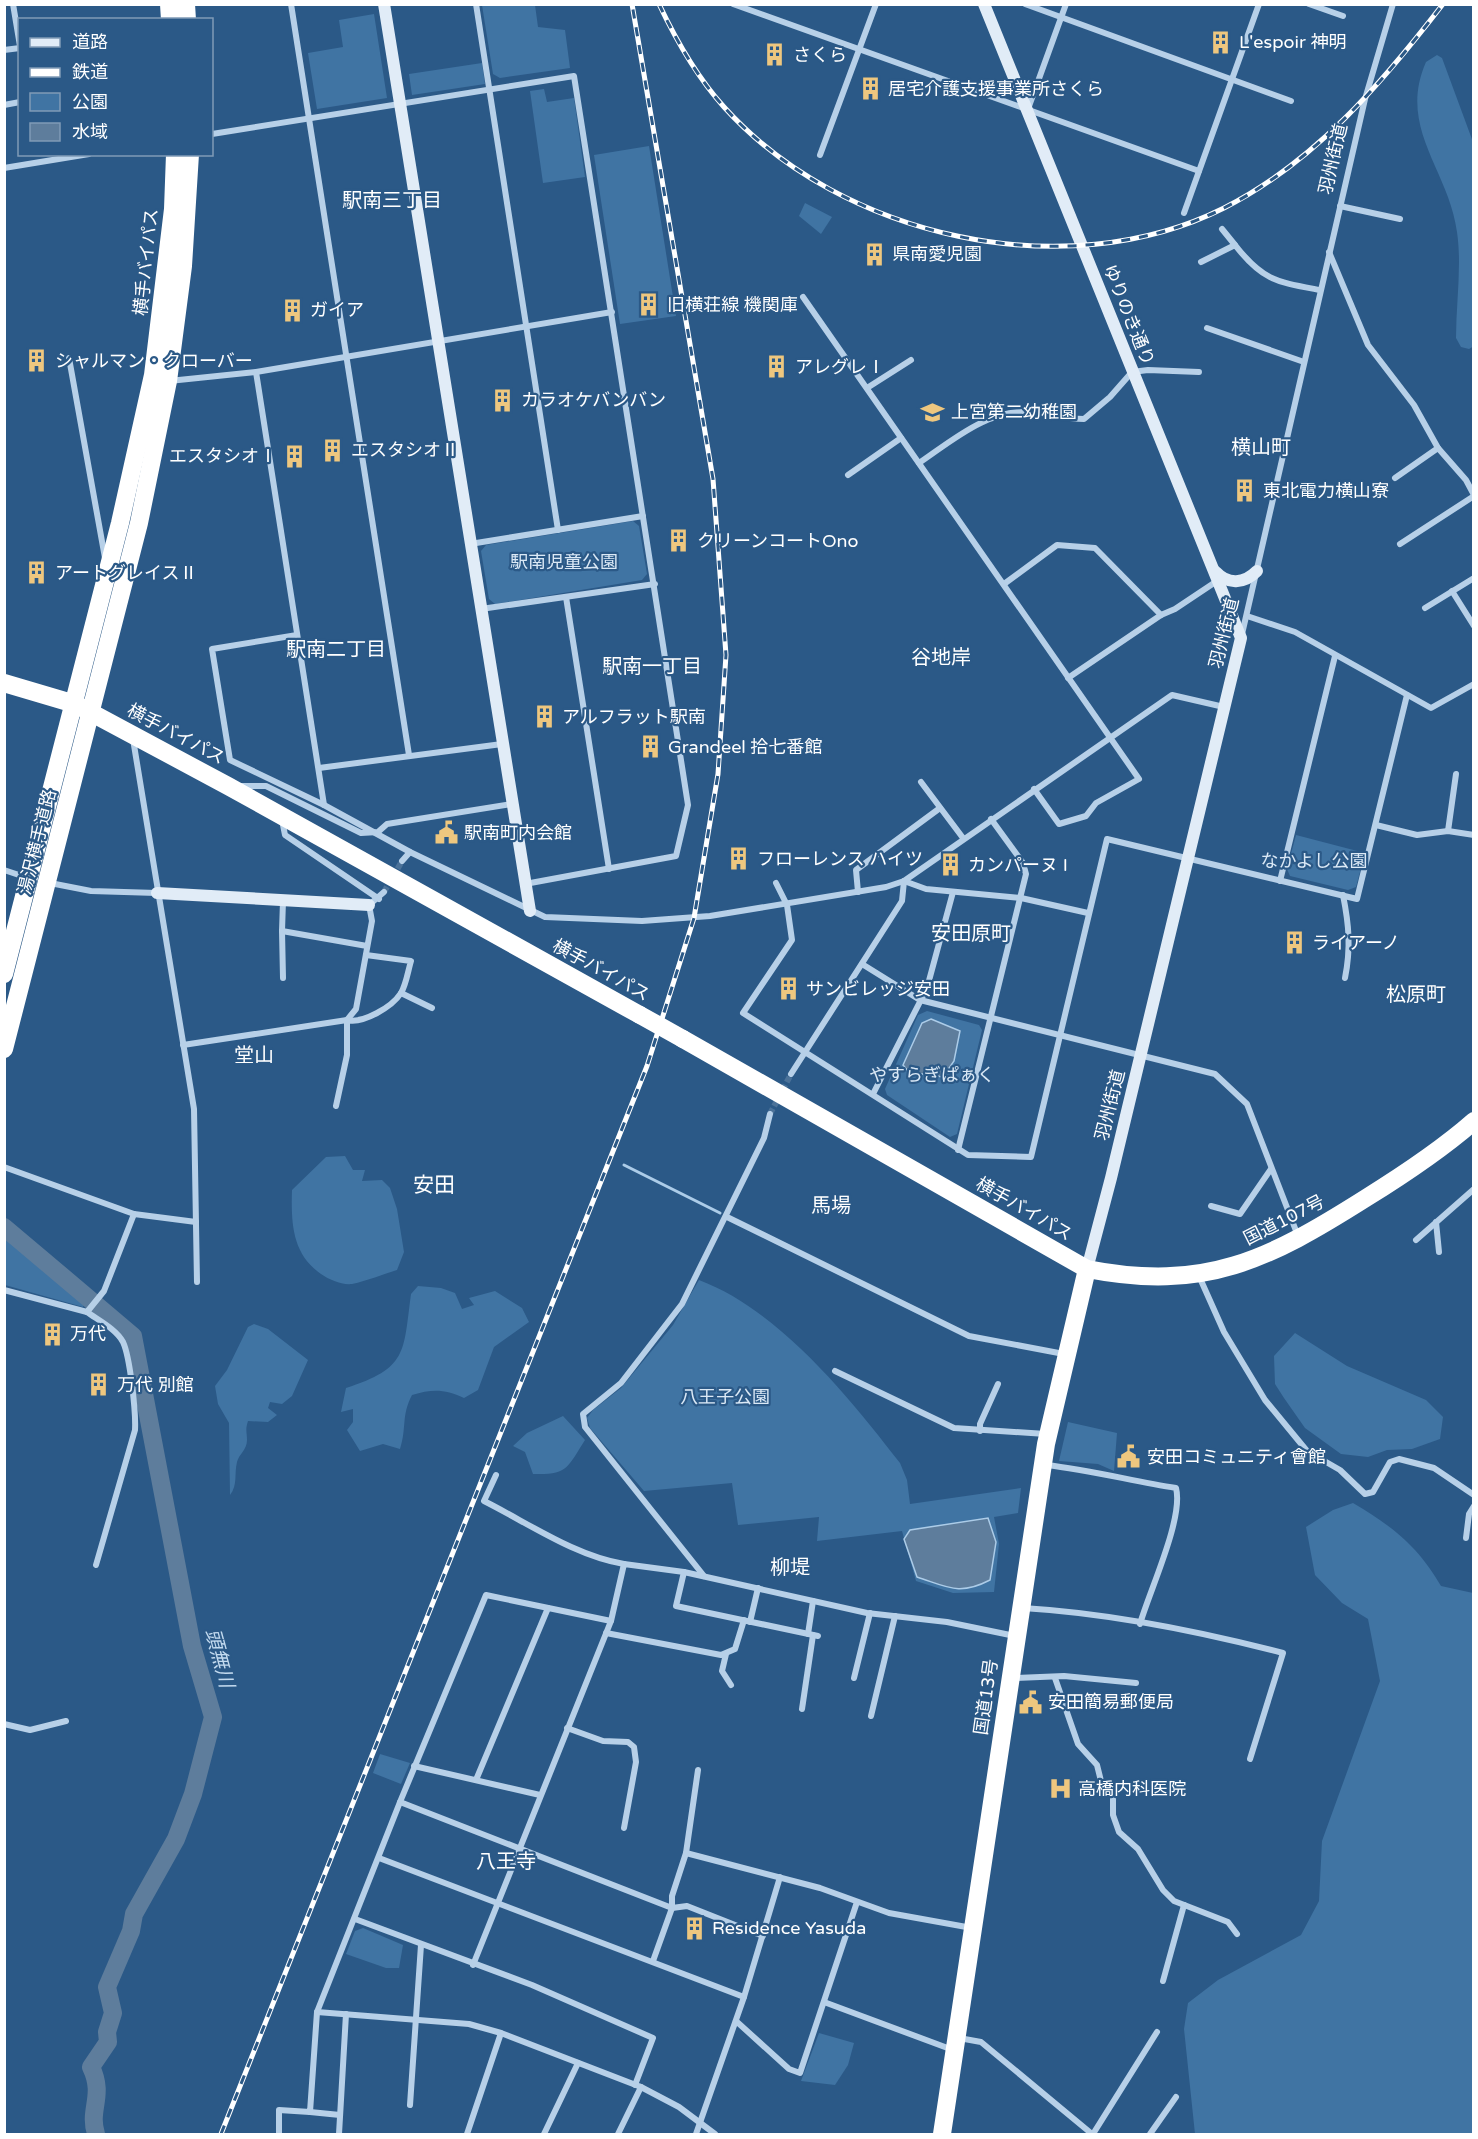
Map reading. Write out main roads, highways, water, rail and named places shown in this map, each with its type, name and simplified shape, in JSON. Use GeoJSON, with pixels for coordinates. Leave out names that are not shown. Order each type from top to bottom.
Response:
{"type":"FeatureCollection","features":[{"type":"Feature","properties":{"kind":"highway","name":"横手バイパス"},"geometry":{"type":"LineString","coordinates":[[175,156],[171,232],[153,375],[75,704],[228,786],[640,1015],[1087,1269]]}},
{"type":"Feature","properties":{"kind":"highway","name":"横手バイパス"},"geometry":{"type":"LineString","coordinates":[[92,714],[139,523],[168,381],[183,266],[190,156]]}},
{"type":"Feature","properties":{"kind":"highway"},"geometry":{"type":"LineString","coordinates":[[4,683],[75,704]]}},
{"type":"Feature","properties":{"kind":"highway","name":"湯沢横手道路"},"geometry":{"type":"LineString","coordinates":[[5,973],[75,704]]}},
{"type":"Feature","properties":{"kind":"highway","name":"湯沢横手道路"},"geometry":{"type":"LineString","coordinates":[[4,1049],[92,714]]}},
{"type":"Feature","properties":{"kind":"highway","name":"国道107号"},"geometry":{"type":"LineString","coordinates":[[1087,1269],[1118,1275],[1198,1275],[1258,1259],[1299,1240],[1405,1173],[1473,1121]]}},
{"type":"Feature","properties":{"kind":"highway","name":"国道13号"},"geometry":{"type":"LineString","coordinates":[[942,2134],[975,1929],[1042,1465],[1087,1269]]}},
{"type":"Feature","properties":{"kind":"water"},"geometry":{"type":"Polygon","coordinates":[[[931,1019],[960,1031],[954,1061],[943,1077],[909,1072],[903,1065],[922,1023],[931,1019]]]}},
{"type":"Feature","properties":{"kind":"water"},"geometry":{"type":"Polygon","coordinates":[[[988,1518],[996,1542],[990,1580],[961,1589],[946,1587],[917,1577],[904,1539],[910,1530],[988,1518]]]}},
{"type":"Feature","properties":{"kind":"waterway"},"geometry":{"type":"LineString","coordinates":[[624,1165],[720,1213]]}},
{"type":"Feature","properties":{"kind":"waterway","name":"頭無川"},"geometry":{"type":"LineString","coordinates":[[4,1227],[133,1336],[192,1646],[213,1717],[193,1794],[176,1839],[134,1914],[131,1931],[107,1987],[113,2013],[107,2032],[108,2042],[91,2067],[97,2086],[94,2117],[96,2134]]}},
{"type":"Feature","properties":{"kind":"tunnel"},"geometry":{"type":"LineString","coordinates":[[384,892],[402,861]]}},
{"type":"Feature","properties":{"kind":"tunnel"},"geometry":{"type":"LineString","coordinates":[[770,1114],[791,1074]]}},
{"type":"Feature","properties":{"kind":"railway"},"geometry":{"type":"LineString","coordinates":[[221,2134],[647,1066],[694,918],[718,774],[726,655],[713,479],[632,4]]}},
{"type":"Feature","properties":{"kind":"railway"},"geometry":{"type":"LineString","coordinates":[[659,4],[696,71],[724,107],[773,152],[829,189],[892,217],[958,236],[1027,245],[1095,244],[1162,232],[1224,208],[1257,189],[1288,168],[1345,118],[1396,63],[1443,4]]}},
{"type":"Feature","properties":{"kind":"place","name":"L'espoir 神明"},"geometry":{"type":"Point","coordinates":[1221,42]}},
{"type":"Feature","properties":{"kind":"place","name":"さくら"},"geometry":{"type":"Point","coordinates":[775,55]}},
{"type":"Feature","properties":{"kind":"place","name":"居宅介護支援事業所さくら"},"geometry":{"type":"Point","coordinates":[870,89]}},
{"type":"Feature","properties":{"kind":"place","name":"県南愛児園"},"geometry":{"type":"Point","coordinates":[874,254]}},
{"type":"Feature","properties":{"kind":"place","name":"旧横荘線 機関庫"},"geometry":{"type":"Point","coordinates":[649,305]}},
{"type":"Feature","properties":{"kind":"place","name":"ガイア"},"geometry":{"type":"Point","coordinates":[292,310]}},
{"type":"Feature","properties":{"kind":"place","name":"シャルマン・クローバー"},"geometry":{"type":"Point","coordinates":[37,361]}},
{"type":"Feature","properties":{"kind":"place","name":"アレグレⅠ"},"geometry":{"type":"Point","coordinates":[777,367]}},
{"type":"Feature","properties":{"kind":"place","name":"カラオケバンバン"},"geometry":{"type":"Point","coordinates":[503,400]}},
{"type":"Feature","properties":{"kind":"place","name":"上宮第二幼稚園"},"geometry":{"type":"Point","coordinates":[933,412]}},
{"type":"Feature","properties":{"kind":"place","name":"エスタシオⅡ"},"geometry":{"type":"Point","coordinates":[333,450]}},
{"type":"Feature","properties":{"kind":"place","name":"エスタシオⅠ"},"geometry":{"type":"Point","coordinates":[295,456]}},
{"type":"Feature","properties":{"kind":"place","name":"東北電力横山寮"},"geometry":{"type":"Point","coordinates":[1245,491]}},
{"type":"Feature","properties":{"kind":"place","name":"クリーンコートOno"},"geometry":{"type":"Point","coordinates":[679,541]}},
{"type":"Feature","properties":{"kind":"place","name":"アートグレイスⅡ"},"geometry":{"type":"Point","coordinates":[37,573]}},
{"type":"Feature","properties":{"kind":"place","name":"アルフラット駅南"},"geometry":{"type":"Point","coordinates":[544,717]}},
{"type":"Feature","properties":{"kind":"place","name":"Grandeel 拾七番館"},"geometry":{"type":"Point","coordinates":[650,747]}},
{"type":"Feature","properties":{"kind":"place","name":"駅南町内会館"},"geometry":{"type":"Point","coordinates":[446,833]}},
{"type":"Feature","properties":{"kind":"place","name":"フローレンス ハイツ"},"geometry":{"type":"Point","coordinates":[739,859]}},
{"type":"Feature","properties":{"kind":"place","name":"カンパーヌ I"},"geometry":{"type":"Point","coordinates":[950,865]}},
{"type":"Feature","properties":{"kind":"place","name":"ライアーノ"},"geometry":{"type":"Point","coordinates":[1294,943]}},
{"type":"Feature","properties":{"kind":"place","name":"サンビレッジ安田"},"geometry":{"type":"Point","coordinates":[788,989]}},
{"type":"Feature","properties":{"kind":"place","name":"万代"},"geometry":{"type":"Point","coordinates":[52,1334]}},
{"type":"Feature","properties":{"kind":"place","name":"万代 別館"},"geometry":{"type":"Point","coordinates":[99,1385]}},
{"type":"Feature","properties":{"kind":"place","name":"安田コミュニティ會館"},"geometry":{"type":"Point","coordinates":[1129,1457]}},
{"type":"Feature","properties":{"kind":"place","name":"安田簡易郵便局"},"geometry":{"type":"Point","coordinates":[1030,1702]}},
{"type":"Feature","properties":{"kind":"place","name":"高橋内科医院"},"geometry":{"type":"Point","coordinates":[1060,1789]}},
{"type":"Feature","properties":{"kind":"place","name":"Residence Yasuda"},"geometry":{"type":"Point","coordinates":[694,1928]}},
{"type":"Feature","properties":{"kind":"district","name":"駅南三丁目"},"geometry":{"type":"Point","coordinates":[392,200]}},
{"type":"Feature","properties":{"kind":"district","name":"横山町"},"geometry":{"type":"Point","coordinates":[1261,447]}},
{"type":"Feature","properties":{"kind":"district","name":"駅南二丁目"},"geometry":{"type":"Point","coordinates":[336,649]}},
{"type":"Feature","properties":{"kind":"district","name":"谷地岸"},"geometry":{"type":"Point","coordinates":[941,657]}},
{"type":"Feature","properties":{"kind":"district","name":"駅南一丁目"},"geometry":{"type":"Point","coordinates":[652,666]}},
{"type":"Feature","properties":{"kind":"district","name":"安田原町"},"geometry":{"type":"Point","coordinates":[971,933]}},
{"type":"Feature","properties":{"kind":"district","name":"松原町"},"geometry":{"type":"Point","coordinates":[1416,994]}},
{"type":"Feature","properties":{"kind":"district","name":"堂山"},"geometry":{"type":"Point","coordinates":[254,1055]}},
{"type":"Feature","properties":{"kind":"district","name":"安田"},"geometry":{"type":"Point","coordinates":[434,1185]}},
{"type":"Feature","properties":{"kind":"district","name":"馬場"},"geometry":{"type":"Point","coordinates":[831,1205]}},
{"type":"Feature","properties":{"kind":"district","name":"柳堤"},"geometry":{"type":"Point","coordinates":[790,1567]}},
{"type":"Feature","properties":{"kind":"district","name":"八王寺"},"geometry":{"type":"Point","coordinates":[506,1861]}},
{"type":"Feature","properties":{"kind":"park label","name":"駅南児童公園"},"geometry":{"type":"Point","coordinates":[564,562]}},
{"type":"Feature","properties":{"kind":"park label","name":"なかよし公園"},"geometry":{"type":"Point","coordinates":[1314,861]}},
{"type":"Feature","properties":{"kind":"park label","name":"やすらぎぱぁく"},"geometry":{"type":"Point","coordinates":[932,1075]}},
{"type":"Feature","properties":{"kind":"park label","name":"八王子公園"},"geometry":{"type":"Point","coordinates":[725,1397]}}]}
